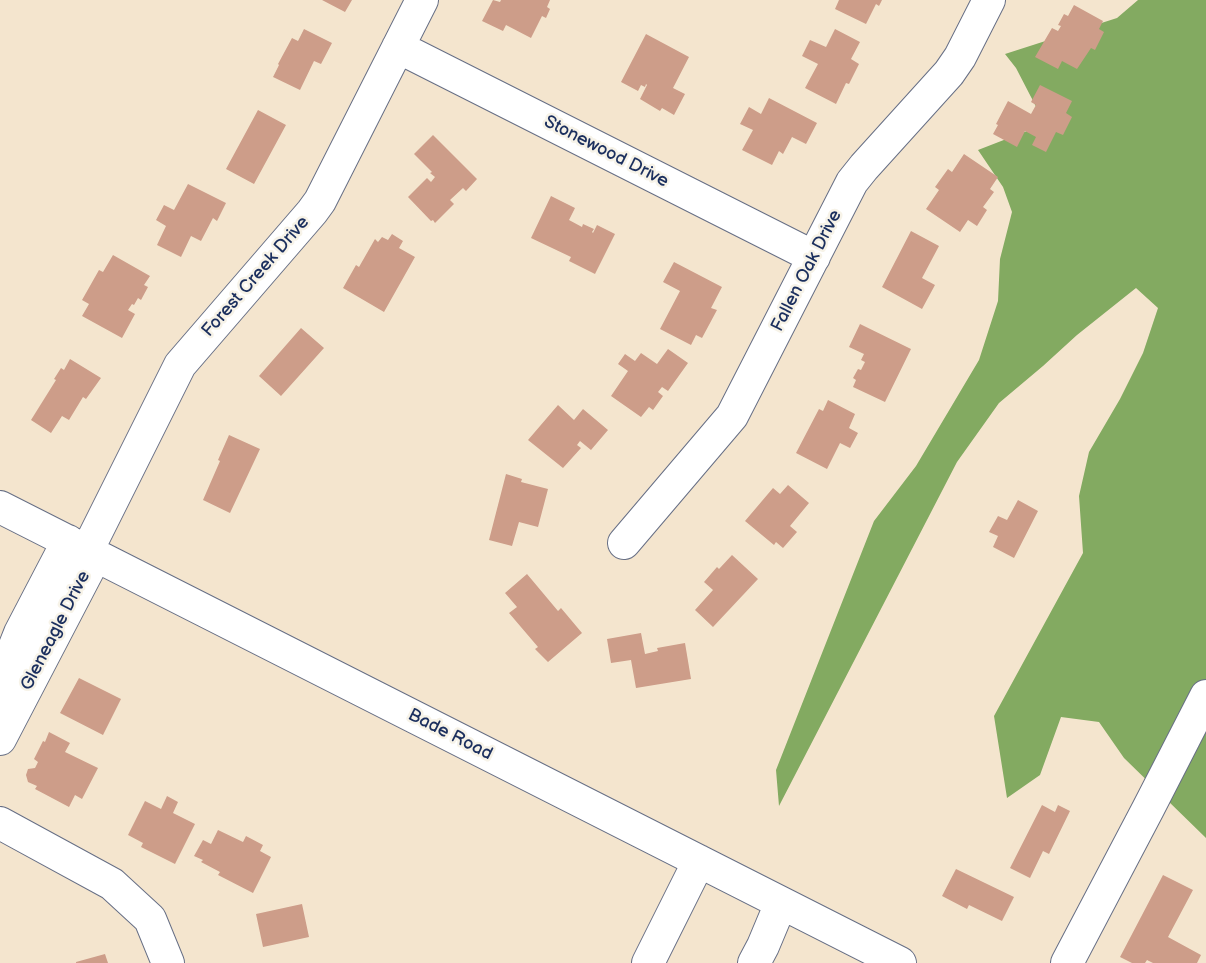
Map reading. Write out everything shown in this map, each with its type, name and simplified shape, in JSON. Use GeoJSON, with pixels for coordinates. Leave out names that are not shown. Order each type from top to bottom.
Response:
{"type":"FeatureCollection","features":[{"type":"Feature","properties":{"kind":"street","name":"Forest Creek Drive"},"geometry":{"type":"LineString","coordinates":[[83,549],[180,365],[320,201],[422,0]]}},
{"type":"Feature","properties":{"kind":"street","name":"Fallen Oak Drive"},"geometry":{"type":"LineString","coordinates":[[624,543],[732,416],[852,183],[949,73],[960,57],[989,0]]}},
{"type":"Feature","properties":{"kind":"street","name":"Stonewood Drive"},"geometry":{"type":"LineString","coordinates":[[398,47],[814,256]]}},
{"type":"Feature","properties":{"kind":"street","name":"Bade Road"},"geometry":{"type":"LineString","coordinates":[[0,507],[900,963]]}},
{"type":"Feature","properties":{"kind":"street","name":"Gleneagle Drive"},"geometry":{"type":"LineString","coordinates":[[0,690],[20,633],[83,549]]}},
{"type":"Feature","properties":{"kind":"street","name":"Gleneagle Drive"},"geometry":{"type":"LineString","coordinates":[[0,740],[83,549]]}},
{"type":"Feature","properties":{"kind":"street"},"geometry":{"type":"LineString","coordinates":[[1067,963],[1206,696]]}},
{"type":"Feature","properties":{"kind":"street"},"geometry":{"type":"LineString","coordinates":[[0,823],[112,884],[150,919],[168,963]]}},
{"type":"Feature","properties":{"kind":"street"},"geometry":{"type":"LineString","coordinates":[[648,963],[699,861]]}},
{"type":"Feature","properties":{"kind":"street"},"geometry":{"type":"LineString","coordinates":[[754,963],[782,903]]}},
{"type":"Feature","properties":{"kind":"green space"},"geometry":{"type":"Polygon","coordinates":[[[1138,0],[1206,0],[1206,838],[1124,758],[1099,722],[1061,717],[1040,775],[1007,798],[994,716],[1083,553],[1079,496],[1089,452],[1120,399],[1143,353],[1158,308],[1136,288],[1077,335],[999,403],[957,462],[779,806],[776,770],[874,521],[916,466],[979,360],[998,301],[1000,259],[1012,212],[1003,187],[978,150],[1045,124],[1016,68],[1005,54],[1117,18],[1138,0]]]}},
{"type":"Feature","properties":{"kind":"building"},"geometry":{"type":"Polygon","coordinates":[[[322,0],[352,0],[345,12],[322,0]]]}},
{"type":"Feature","properties":{"kind":"building"},"geometry":{"type":"Polygon","coordinates":[[[493,0],[500,2],[501,0],[550,0],[547,7],[550,9],[546,18],[542,16],[531,38],[506,25],[503,31],[482,21],[493,0]]]}},
{"type":"Feature","properties":{"kind":"building"},"geometry":{"type":"Polygon","coordinates":[[[839,0],[882,0],[879,6],[876,4],[866,24],[835,9],[839,0]]]}},
{"type":"Feature","properties":{"kind":"building"},"geometry":{"type":"Polygon","coordinates":[[[1074,5],[1103,21],[1099,29],[1104,32],[1095,50],[1091,48],[1077,69],[1062,61],[1058,69],[1035,57],[1052,28],[1058,31],[1061,26],[1058,25],[1064,14],[1068,16],[1074,5]]]}},
{"type":"Feature","properties":{"kind":"building"},"geometry":{"type":"Polygon","coordinates":[[[304,29],[332,43],[321,64],[314,61],[300,90],[273,77],[292,38],[298,41],[304,29]]]}},
{"type":"Feature","properties":{"kind":"building"},"geometry":{"type":"Polygon","coordinates":[[[835,29],[860,42],[851,59],[859,64],[836,104],[805,88],[818,64],[802,56],[810,40],[826,47],[835,29]]]}},
{"type":"Feature","properties":{"kind":"building"},"geometry":{"type":"Polygon","coordinates":[[[646,34],[689,57],[673,88],[685,94],[674,115],[662,108],[660,111],[640,99],[647,85],[646,84],[645,87],[641,85],[638,91],[621,82],[646,34]]]}},
{"type":"Feature","properties":{"kind":"building"},"geometry":{"type":"Polygon","coordinates":[[[1040,85],[1072,101],[1066,113],[1072,117],[1063,135],[1056,132],[1046,152],[1032,145],[1036,137],[1025,131],[1017,147],[993,134],[1008,101],[1031,114],[1036,105],[1031,102],[1040,85]]]}},
{"type":"Feature","properties":{"kind":"building"},"geometry":{"type":"Polygon","coordinates":[[[769,98],[817,123],[806,144],[792,137],[783,154],[779,151],[772,165],[742,150],[753,130],[740,124],[749,107],[761,114],[769,98]]]}},
{"type":"Feature","properties":{"kind":"building"},"geometry":{"type":"Polygon","coordinates":[[[258,110],[286,125],[254,184],[226,169],[258,110]]]}},
{"type":"Feature","properties":{"kind":"building"},"geometry":{"type":"Polygon","coordinates":[[[433,135],[477,179],[466,191],[463,188],[450,200],[454,204],[435,223],[408,197],[427,178],[431,182],[435,177],[414,154],[433,135]]]}},
{"type":"Feature","properties":{"kind":"building"},"geometry":{"type":"Polygon","coordinates":[[[964,154],[998,177],[990,189],[994,192],[983,207],[987,210],[977,226],[968,220],[960,232],[926,209],[939,190],[935,187],[948,169],[952,172],[964,154]]]}},
{"type":"Feature","properties":{"kind":"building"},"geometry":{"type":"Polygon","coordinates":[[[188,184],[226,203],[217,221],[213,218],[201,241],[191,236],[181,257],[157,245],[166,226],[156,220],[164,205],[174,210],[188,184]]]}},
{"type":"Feature","properties":{"kind":"building"},"geometry":{"type":"Polygon","coordinates":[[[551,196],[575,208],[569,220],[582,227],[583,224],[594,229],[593,233],[597,225],[615,234],[595,274],[569,261],[571,257],[531,238],[551,196]]]}},
{"type":"Feature","properties":{"kind":"building"},"geometry":{"type":"Polygon","coordinates":[[[911,231],[939,246],[922,278],[935,285],[922,309],[882,287],[911,231]]]}},
{"type":"Feature","properties":{"kind":"building"},"geometry":{"type":"Polygon","coordinates":[[[392,234],[403,241],[399,248],[415,257],[384,312],[343,288],[356,265],[359,267],[375,239],[378,242],[382,237],[388,240],[392,234]]]}},
{"type":"Feature","properties":{"kind":"building"},"geometry":{"type":"Polygon","coordinates":[[[113,255],[150,276],[144,285],[148,287],[141,300],[138,298],[128,310],[135,314],[122,338],[82,316],[89,304],[82,300],[99,270],[103,272],[113,255]]]}},
{"type":"Feature","properties":{"kind":"building"},"geometry":{"type":"Polygon","coordinates":[[[674,262],[722,287],[711,308],[717,310],[702,338],[696,335],[691,345],[660,329],[680,291],[663,282],[674,262]]]}},
{"type":"Feature","properties":{"kind":"building"},"geometry":{"type":"Polygon","coordinates":[[[860,324],[911,349],[885,402],[853,387],[856,380],[853,378],[865,362],[861,360],[864,354],[849,347],[860,324]]]}},
{"type":"Feature","properties":{"kind":"building"},"geometry":{"type":"Polygon","coordinates":[[[301,328],[324,348],[281,396],[259,376],[301,328]]]}},
{"type":"Feature","properties":{"kind":"building"},"geometry":{"type":"Polygon","coordinates":[[[668,349],[688,363],[668,391],[662,387],[658,392],[663,396],[653,410],[649,407],[641,417],[611,396],[628,371],[618,364],[625,354],[635,361],[641,353],[657,364],[668,349]]]}},
{"type":"Feature","properties":{"kind":"building"},"geometry":{"type":"Polygon","coordinates":[[[70,359],[101,378],[86,399],[83,397],[69,420],[62,416],[51,433],[31,420],[61,368],[64,370],[70,359]]]}},
{"type":"Feature","properties":{"kind":"building"},"geometry":{"type":"Polygon","coordinates":[[[828,400],[855,414],[849,428],[858,433],[850,448],[840,443],[827,469],[796,453],[819,409],[823,411],[828,400]]]}},
{"type":"Feature","properties":{"kind":"building"},"geometry":{"type":"Polygon","coordinates":[[[558,405],[574,420],[583,409],[608,430],[591,450],[580,441],[577,445],[581,448],[563,468],[528,440],[558,405]]]}},
{"type":"Feature","properties":{"kind":"building"},"geometry":{"type":"Polygon","coordinates":[[[229,435],[260,449],[230,513],[203,500],[229,435]]]}},
{"type":"Feature","properties":{"kind":"building"},"geometry":{"type":"Polygon","coordinates":[[[506,474],[522,479],[521,482],[548,489],[538,527],[519,522],[512,546],[489,540],[506,474]]]}},
{"type":"Feature","properties":{"kind":"building"},"geometry":{"type":"Polygon","coordinates":[[[788,485],[809,503],[790,526],[797,532],[783,548],[776,542],[774,545],[745,521],[773,488],[780,494],[788,485]]]}},
{"type":"Feature","properties":{"kind":"building"},"geometry":{"type":"Polygon","coordinates":[[[1018,500],[1038,511],[1014,558],[993,547],[998,536],[989,532],[998,516],[1007,520],[1018,500]]]}},
{"type":"Feature","properties":{"kind":"building"},"geometry":{"type":"Polygon","coordinates":[[[732,555],[758,579],[713,627],[695,610],[713,590],[704,582],[732,555]]]}},
{"type":"Feature","properties":{"kind":"building"},"geometry":{"type":"Polygon","coordinates":[[[527,574],[558,611],[561,608],[582,633],[548,662],[535,649],[538,647],[509,613],[517,607],[505,593],[527,574]]]}},
{"type":"Feature","properties":{"kind":"building"},"geometry":{"type":"Polygon","coordinates":[[[641,633],[645,654],[658,651],[657,648],[685,643],[691,679],[636,688],[631,660],[611,663],[607,639],[641,633]]]}},
{"type":"Feature","properties":{"kind":"building"},"geometry":{"type":"Polygon","coordinates":[[[79,678],[121,699],[103,735],[60,713],[79,678]]]}},
{"type":"Feature","properties":{"kind":"building"},"geometry":{"type":"Polygon","coordinates":[[[49,732],[70,743],[65,752],[98,768],[82,799],[75,795],[69,807],[35,789],[37,786],[28,782],[26,775],[28,769],[35,768],[38,762],[34,759],[49,732]]]}},
{"type":"Feature","properties":{"kind":"building"},"geometry":{"type":"Polygon","coordinates":[[[167,796],[178,802],[173,813],[195,824],[175,864],[141,847],[143,843],[128,835],[145,801],[161,809],[167,796]]]}},
{"type":"Feature","properties":{"kind":"building"},"geometry":{"type":"Polygon","coordinates":[[[1042,805],[1055,812],[1058,805],[1070,811],[1049,854],[1043,851],[1030,878],[1010,868],[1042,805]]]}},
{"type":"Feature","properties":{"kind":"building"},"geometry":{"type":"Polygon","coordinates":[[[218,830],[243,842],[246,836],[263,845],[260,851],[271,857],[253,893],[218,875],[220,872],[194,856],[203,840],[211,844],[218,830]]]}},
{"type":"Feature","properties":{"kind":"building"},"geometry":{"type":"Polygon","coordinates":[[[956,869],[1014,897],[1002,921],[969,905],[967,909],[942,896],[956,869]]]}},
{"type":"Feature","properties":{"kind":"building"},"geometry":{"type":"Polygon","coordinates":[[[1163,875],[1193,890],[1168,937],[1201,955],[1197,963],[1153,963],[1147,960],[1145,963],[1132,963],[1120,957],[1163,875]]]}},
{"type":"Feature","properties":{"kind":"building"},"geometry":{"type":"Polygon","coordinates":[[[302,904],[309,937],[263,947],[256,914],[302,904]]]}},
{"type":"Feature","properties":{"kind":"building"},"geometry":{"type":"Polygon","coordinates":[[[105,954],[108,963],[76,963],[76,962],[105,954]]]}}]}
